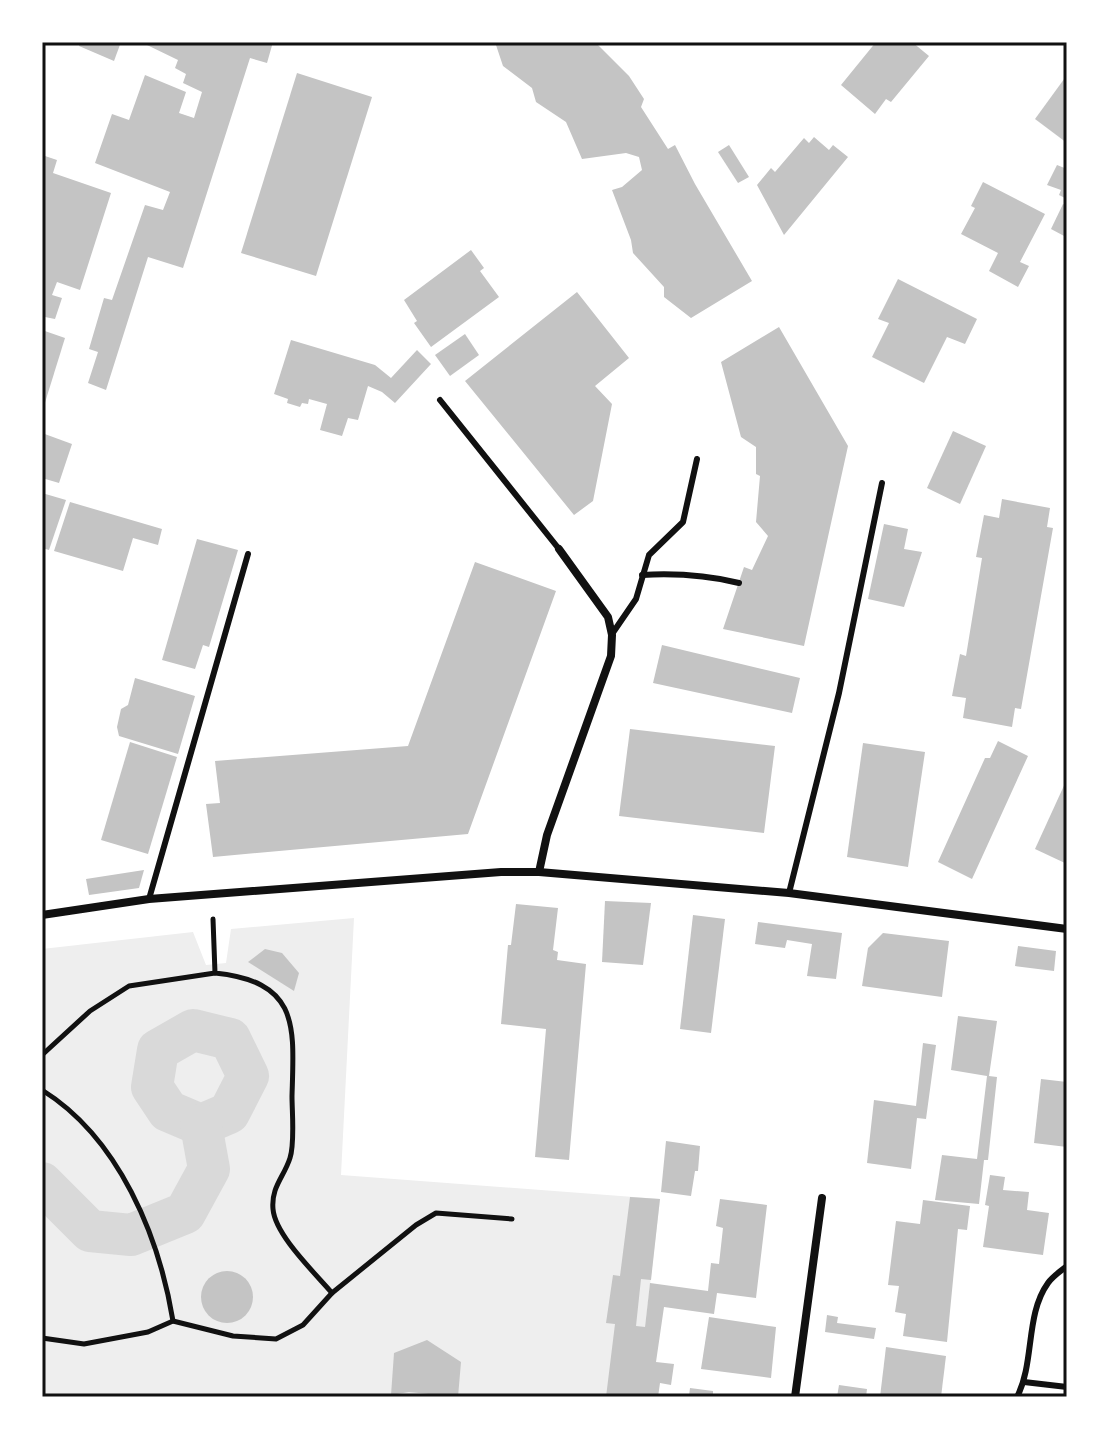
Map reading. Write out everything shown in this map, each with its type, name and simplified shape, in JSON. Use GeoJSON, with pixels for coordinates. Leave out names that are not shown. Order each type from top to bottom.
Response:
{"type":"FeatureCollection","features":[{"type":"Feature","properties":{"kind":"street"},"geometry":{"type":"LineString","coordinates":[[539,872],[547,835],[611,656],[612,635],[608,617],[559,549]]}},
{"type":"Feature","properties":{"kind":"street"},"geometry":{"type":"LineString","coordinates":[[42,915],[149,899],[486,873],[539,872],[789,893],[1067,929]]}},
{"type":"Feature","properties":{"kind":"street"},"geometry":{"type":"LineString","coordinates":[[795,1397],[822,1198]]}},
{"type":"Feature","properties":{"kind":"lane"},"geometry":{"type":"LineString","coordinates":[[440,400],[559,549]]}},
{"type":"Feature","properties":{"kind":"lane"},"geometry":{"type":"LineString","coordinates":[[612,635],[636,599],[649,555],[683,522],[697,459]]}},
{"type":"Feature","properties":{"kind":"lane"},"geometry":{"type":"LineString","coordinates":[[789,893],[839,693],[882,483]]}},
{"type":"Feature","properties":{"kind":"lane"},"geometry":{"type":"LineString","coordinates":[[149,899],[248,554]]}},
{"type":"Feature","properties":{"kind":"lane"},"geometry":{"type":"LineString","coordinates":[[642,575],[705,575],[739,583]]}},
{"type":"Feature","properties":{"kind":"lane"},"geometry":{"type":"LineString","coordinates":[[1017,1397],[1024,1382],[1037,1307],[1049,1282],[1067,1266]]}},
{"type":"Feature","properties":{"kind":"lane"},"geometry":{"type":"LineString","coordinates":[[1024,1382],[1067,1387]]}},
{"type":"Feature","properties":{"kind":"path"},"geometry":{"type":"LineString","coordinates":[[212,894],[215,973]]}},
{"type":"Feature","properties":{"kind":"path"},"geometry":{"type":"LineString","coordinates":[[42,1055],[90,1011],[129,986],[215,973],[242,976],[266,987],[287,1009],[294,1037],[291,1157],[273,1192],[273,1212],[281,1231],[332,1293]]}},
{"type":"Feature","properties":{"kind":"path"},"geometry":{"type":"LineString","coordinates":[[42,1090],[84,1125],[113,1163],[140,1209],[156,1250],[173,1321]]}},
{"type":"Feature","properties":{"kind":"path"},"geometry":{"type":"LineString","coordinates":[[42,1338],[84,1344],[148,1332],[173,1321],[233,1336],[276,1339],[303,1325],[332,1293],[416,1225],[436,1213],[512,1219]]}},
{"type":"Feature","properties":{"kind":"shaded area"},"geometry":{"type":"Polygon","coordinates":[[[354,918],[341,1175],[660,1199],[637,1397],[42,1397],[42,949],[193,932],[206,965],[226,963],[231,929],[354,918]]]}},
{"type":"Feature","properties":{"kind":"building"},"geometry":{"type":"Polygon","coordinates":[[[80,42],[121,42],[114,61],[79,46],[80,42]]]}},
{"type":"Feature","properties":{"kind":"building"},"geometry":{"type":"Polygon","coordinates":[[[148,42],[273,42],[267,63],[250,58],[183,268],[148,257],[106,390],[88,383],[98,352],[89,349],[104,298],[112,300],[145,205],[163,210],[170,192],[95,163],[112,114],[129,120],[145,75],[186,92],[179,113],[194,118],[202,92],[183,83],[186,74],[175,68],[178,60],[147,45],[148,42]]]}},
{"type":"Feature","properties":{"kind":"building"},"geometry":{"type":"Polygon","coordinates":[[[495,42],[595,42],[629,76],[644,99],[641,107],[668,149],[675,145],[752,281],[691,318],[664,297],[664,287],[633,253],[612,190],[622,187],[642,170],[639,157],[626,153],[582,159],[566,122],[536,102],[532,88],[503,66],[495,42]]]}},
{"type":"Feature","properties":{"kind":"building"},"geometry":{"type":"Polygon","coordinates":[[[876,42],[912,42],[929,56],[891,102],[886,99],[875,114],[841,85],[876,42]]]}},
{"type":"Feature","properties":{"kind":"building"},"geometry":{"type":"Polygon","coordinates":[[[297,73],[372,97],[316,276],[241,253],[297,73]]]}},
{"type":"Feature","properties":{"kind":"building"},"geometry":{"type":"Polygon","coordinates":[[[1067,75],[1067,143],[1035,119],[1067,75]]]}},
{"type":"Feature","properties":{"kind":"building"},"geometry":{"type":"Polygon","coordinates":[[[814,137],[829,150],[833,145],[848,157],[784,235],[757,185],[771,168],[775,172],[804,138],[809,143],[814,137]]]}},
{"type":"Feature","properties":{"kind":"building"},"geometry":{"type":"Polygon","coordinates":[[[729,145],[749,177],[738,183],[718,152],[729,145]]]}},
{"type":"Feature","properties":{"kind":"building"},"geometry":{"type":"Polygon","coordinates":[[[42,155],[57,160],[53,173],[111,193],[80,290],[57,282],[52,295],[62,298],[55,319],[45,317],[43,324],[42,155]]]}},
{"type":"Feature","properties":{"kind":"building"},"geometry":{"type":"Polygon","coordinates":[[[1057,165],[1067,169],[1067,199],[1059,195],[1061,190],[1047,185],[1057,165]]]}},
{"type":"Feature","properties":{"kind":"building"},"geometry":{"type":"Polygon","coordinates":[[[983,182],[1045,214],[1020,262],[1029,266],[1018,287],[989,271],[998,253],[961,234],[975,208],[971,206],[983,182]]]}},
{"type":"Feature","properties":{"kind":"building"},"geometry":{"type":"Polygon","coordinates":[[[1063,204],[1067,206],[1066,237],[1051,229],[1063,204]]]}},
{"type":"Feature","properties":{"kind":"building"},"geometry":{"type":"Polygon","coordinates":[[[471,250],[484,268],[480,271],[499,297],[431,347],[414,323],[417,321],[404,300],[471,250]]]}},
{"type":"Feature","properties":{"kind":"building"},"geometry":{"type":"Polygon","coordinates":[[[898,279],[977,319],[965,344],[947,337],[924,383],[872,357],[889,323],[878,319],[898,279]]]}},
{"type":"Feature","properties":{"kind":"building"},"geometry":{"type":"Polygon","coordinates":[[[577,292],[629,358],[595,386],[612,404],[593,501],[574,515],[465,381],[577,292]]]}},
{"type":"Feature","properties":{"kind":"building"},"geometry":{"type":"Polygon","coordinates":[[[779,327],[848,446],[804,646],[723,629],[744,567],[752,570],[768,536],[756,522],[760,476],[756,474],[756,447],[741,437],[721,362],[779,327]]]}},
{"type":"Feature","properties":{"kind":"building"},"geometry":{"type":"Polygon","coordinates":[[[42,330],[65,338],[43,409],[42,409],[42,330]]]}},
{"type":"Feature","properties":{"kind":"building"},"geometry":{"type":"Polygon","coordinates":[[[465,334],[479,355],[450,376],[435,355],[465,334]]]}},
{"type":"Feature","properties":{"kind":"building"},"geometry":{"type":"Polygon","coordinates":[[[291,340],[375,365],[391,378],[417,350],[431,364],[395,403],[368,386],[358,420],[348,418],[342,436],[320,430],[327,404],[309,399],[308,404],[302,403],[300,407],[274,394],[291,340]]]}},
{"type":"Feature","properties":{"kind":"building"},"geometry":{"type":"Polygon","coordinates":[[[953,431],[986,446],[960,504],[927,488],[953,431]]]}},
{"type":"Feature","properties":{"kind":"building"},"geometry":{"type":"Polygon","coordinates":[[[42,433],[72,444],[59,483],[42,478],[42,433]]]}},
{"type":"Feature","properties":{"kind":"building"},"geometry":{"type":"Polygon","coordinates":[[[42,493],[66,500],[49,550],[42,548],[42,493]]]}},
{"type":"Feature","properties":{"kind":"building"},"geometry":{"type":"Polygon","coordinates":[[[1002,499],[1050,508],[1047,527],[1053,528],[1021,709],[1015,708],[1012,727],[963,718],[966,698],[952,696],[960,654],[966,656],[982,558],[976,557],[984,515],[999,518],[1002,499]]]}},
{"type":"Feature","properties":{"kind":"building"},"geometry":{"type":"Polygon","coordinates":[[[70,502],[162,529],[158,545],[133,538],[123,571],[54,551],[70,502]]]}},
{"type":"Feature","properties":{"kind":"building"},"geometry":{"type":"Polygon","coordinates":[[[884,524],[908,529],[904,549],[922,552],[904,607],[868,599],[884,524]]]}},
{"type":"Feature","properties":{"kind":"building"},"geometry":{"type":"Polygon","coordinates":[[[197,539],[238,550],[209,647],[203,645],[195,669],[162,660],[197,539]]]}},
{"type":"Feature","properties":{"kind":"building"},"geometry":{"type":"Polygon","coordinates":[[[475,562],[556,591],[468,834],[213,857],[206,804],[220,803],[215,761],[408,746],[475,562]]]}},
{"type":"Feature","properties":{"kind":"building"},"geometry":{"type":"Polygon","coordinates":[[[662,645],[800,678],[792,713],[653,683],[662,645]]]}},
{"type":"Feature","properties":{"kind":"building"},"geometry":{"type":"Polygon","coordinates":[[[135,678],[195,696],[178,754],[119,736],[117,727],[121,709],[128,705],[135,678]]]}},
{"type":"Feature","properties":{"kind":"building"},"geometry":{"type":"Polygon","coordinates":[[[630,729],[775,746],[764,833],[619,816],[630,729]]]}},
{"type":"Feature","properties":{"kind":"building"},"geometry":{"type":"Polygon","coordinates":[[[998,741],[1028,756],[972,879],[938,862],[985,758],[990,758],[998,741]]]}},
{"type":"Feature","properties":{"kind":"building"},"geometry":{"type":"Polygon","coordinates":[[[130,742],[177,757],[148,854],[101,840],[130,742]]]}},
{"type":"Feature","properties":{"kind":"building"},"geometry":{"type":"Polygon","coordinates":[[[863,743],[925,752],[908,867],[847,857],[863,743]]]}},
{"type":"Feature","properties":{"kind":"building"},"geometry":{"type":"Polygon","coordinates":[[[1067,779],[1067,864],[1035,849],[1067,779]]]}},
{"type":"Feature","properties":{"kind":"building"},"geometry":{"type":"Polygon","coordinates":[[[144,870],[139,888],[89,895],[86,879],[144,870]]]}},
{"type":"Feature","properties":{"kind":"building"},"geometry":{"type":"Polygon","coordinates":[[[605,901],[651,903],[643,965],[602,962],[605,901]]]}},
{"type":"Feature","properties":{"kind":"building"},"geometry":{"type":"Polygon","coordinates":[[[516,904],[558,908],[553,950],[558,952],[557,960],[586,964],[569,1160],[535,1157],[546,1029],[501,1024],[508,945],[511,945],[516,904]]]}},
{"type":"Feature","properties":{"kind":"building"},"geometry":{"type":"Polygon","coordinates":[[[693,915],[725,919],[711,1033],[680,1029],[693,915]]]}},
{"type":"Feature","properties":{"kind":"building"},"geometry":{"type":"Polygon","coordinates":[[[758,922],[842,933],[836,979],[807,976],[812,944],[787,940],[785,948],[755,944],[758,922]]]}},
{"type":"Feature","properties":{"kind":"building"},"geometry":{"type":"Polygon","coordinates":[[[883,933],[949,941],[942,997],[862,986],[868,948],[883,933]]]}},
{"type":"Feature","properties":{"kind":"building"},"geometry":{"type":"Polygon","coordinates":[[[1018,946],[1056,951],[1054,971],[1015,966],[1018,946]]]}},
{"type":"Feature","properties":{"kind":"building"},"geometry":{"type":"Polygon","coordinates":[[[265,949],[282,953],[299,973],[294,991],[248,962],[265,949]]]}},
{"type":"Feature","properties":{"kind":"building"},"geometry":{"type":"Polygon","coordinates":[[[958,1016],[997,1021],[989,1076],[997,1077],[988,1160],[984,1160],[979,1204],[935,1200],[942,1155],[977,1159],[987,1076],[951,1070],[958,1016]]]}},
{"type":"Feature","properties":{"kind":"building"},"geometry":{"type":"Polygon","coordinates":[[[923,1043],[936,1045],[926,1119],[917,1118],[911,1169],[867,1163],[874,1100],[916,1106],[923,1043]]]}},
{"type":"Feature","properties":{"kind":"building"},"geometry":{"type":"Polygon","coordinates":[[[1041,1079],[1067,1082],[1067,1147],[1034,1143],[1041,1079]]]}},
{"type":"Feature","properties":{"kind":"building"},"geometry":{"type":"Polygon","coordinates":[[[666,1141],[700,1146],[698,1171],[695,1171],[691,1196],[661,1192],[666,1141]]]}},
{"type":"Feature","properties":{"kind":"building"},"geometry":{"type":"Polygon","coordinates":[[[990,1175],[1005,1177],[1003,1190],[1029,1192],[1027,1210],[1049,1213],[1043,1255],[983,1247],[990,1175]]]}},
{"type":"Feature","properties":{"kind":"building"},"geometry":{"type":"Polygon","coordinates":[[[630,1197],[660,1199],[651,1280],[641,1279],[636,1326],[645,1327],[650,1283],[708,1291],[711,1263],[719,1264],[723,1228],[716,1226],[720,1199],[767,1205],[756,1298],[717,1293],[714,1314],[664,1307],[656,1362],[674,1364],[671,1385],[660,1383],[658,1397],[606,1397],[615,1324],[606,1323],[613,1275],[620,1276],[630,1197]]]}},
{"type":"Feature","properties":{"kind":"building"},"geometry":{"type":"Polygon","coordinates":[[[923,1200],[970,1206],[967,1230],[958,1229],[947,1342],[903,1336],[906,1314],[895,1312],[899,1286],[888,1285],[896,1221],[920,1224],[923,1200]]]}},
{"type":"Feature","properties":{"kind":"building"},"geometry":{"type":"Polygon","coordinates":[[[227,1271],[246,1278],[253,1297],[246,1316],[227,1323],[208,1316],[201,1297],[208,1278],[227,1271]]]}},
{"type":"Feature","properties":{"kind":"building"},"geometry":{"type":"Polygon","coordinates":[[[827,1315],[838,1317],[837,1323],[876,1328],[874,1339],[825,1332],[827,1315]]]}},
{"type":"Feature","properties":{"kind":"building"},"geometry":{"type":"Polygon","coordinates":[[[709,1317],[776,1327],[771,1378],[701,1369],[709,1317]]]}},
{"type":"Feature","properties":{"kind":"building"},"geometry":{"type":"Polygon","coordinates":[[[427,1340],[461,1362],[458,1397],[409,1392],[391,1395],[394,1353],[427,1340]]]}},
{"type":"Feature","properties":{"kind":"building"},"geometry":{"type":"Polygon","coordinates":[[[886,1347],[946,1356],[941,1397],[880,1397],[886,1347]]]}},
{"type":"Feature","properties":{"kind":"building"},"geometry":{"type":"Polygon","coordinates":[[[839,1385],[867,1389],[866,1397],[837,1397],[839,1385]]]}},
{"type":"Feature","properties":{"kind":"building"},"geometry":{"type":"Polygon","coordinates":[[[690,1388],[713,1391],[713,1397],[689,1396],[690,1388]]]}},
{"type":"Feature","properties":{"kind":"waterway"},"geometry":{"type":"LineString","coordinates":[[193,1030],[230,1039],[248,1076],[229,1113],[201,1125],[168,1111],[152,1087],[158,1050],[193,1030]]}},
{"type":"Feature","properties":{"kind":"waterway"},"geometry":{"type":"LineString","coordinates":[[42,1183],[90,1231],[131,1235],[185,1213],[209,1169],[201,1125]]}}]}
